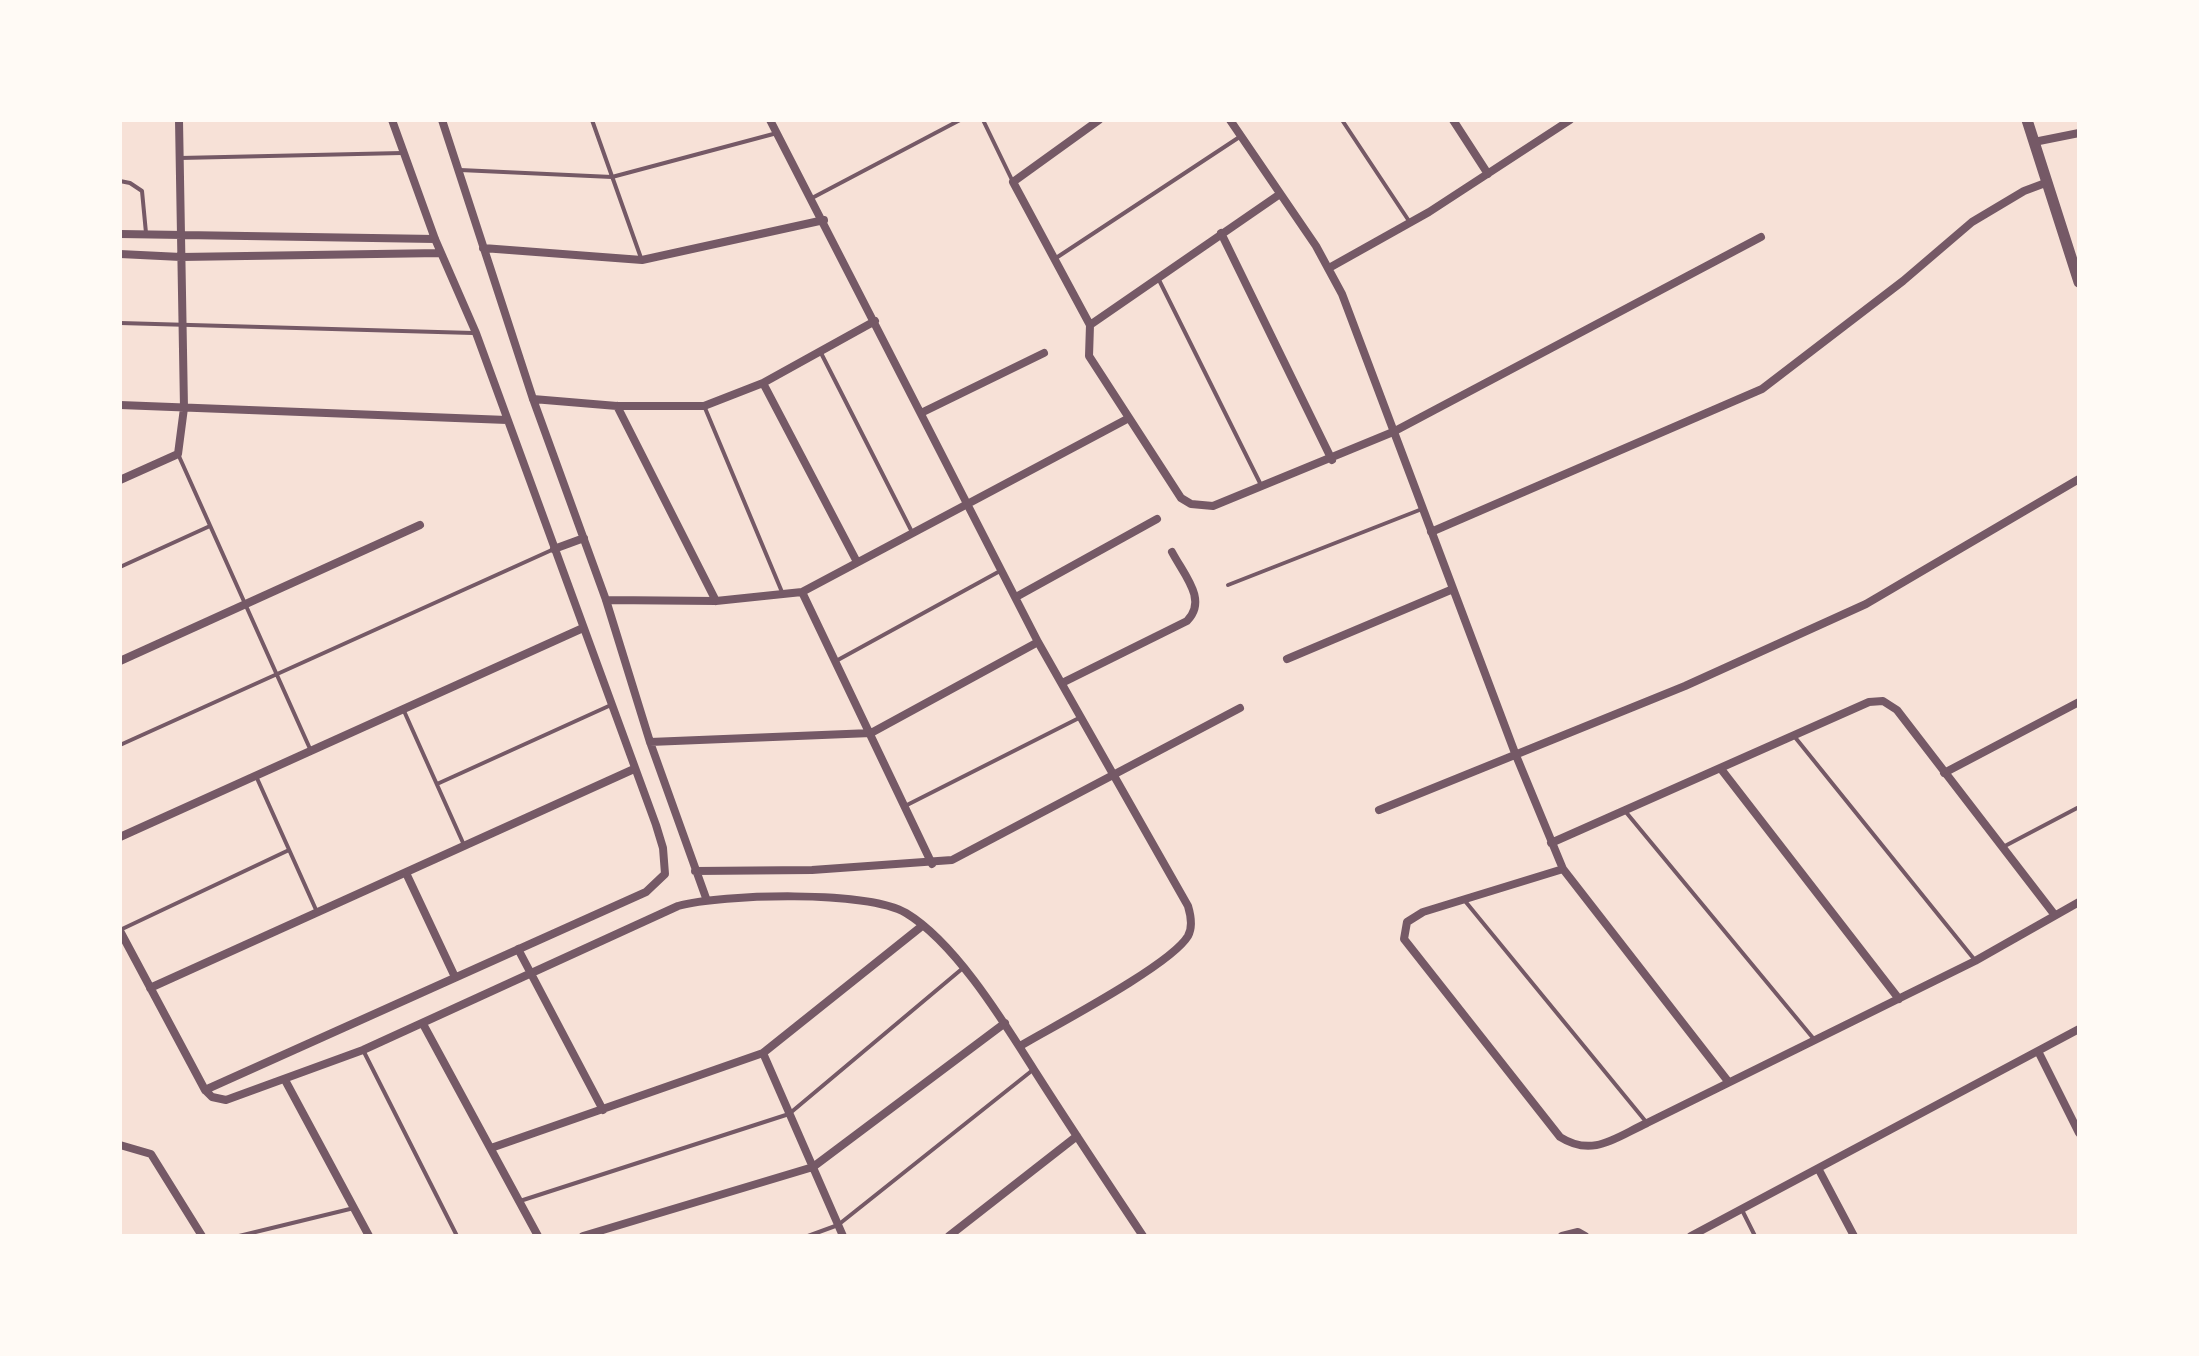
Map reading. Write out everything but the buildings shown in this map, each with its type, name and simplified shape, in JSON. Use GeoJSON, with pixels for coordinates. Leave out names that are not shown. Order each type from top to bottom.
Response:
{"type":"FeatureCollection","features":[{"type":"Feature","properties":{"kind":"street"},"geometry":{"type":"LineString","coordinates":[[120,480],[178,454],[184,408],[179,120]]}},
{"type":"Feature","properties":{"kind":"street"},"geometry":{"type":"LineString","coordinates":[[205,1090],[646,892],[665,874],[663,848],[476,333],[435,239],[392,120]]}},
{"type":"Feature","properties":{"kind":"street"},"geometry":{"type":"LineString","coordinates":[[442,120],[533,399],[606,600],[650,742],[706,898]]}},
{"type":"Feature","properties":{"kind":"street"},"geometry":{"type":"LineString","coordinates":[[770,120],[1038,642],[1188,906],[1191,927],[1187,939],[1155,965],[1020,1046]]}},
{"type":"Feature","properties":{"kind":"street"},"geometry":{"type":"LineString","coordinates":[[1099,120],[1013,182],[1090,325],[1089,356],[1181,498],[1191,504],[1213,506],[1332,460],[1393,432],[1761,237]]}},
{"type":"Feature","properties":{"kind":"street"},"geometry":{"type":"LineString","coordinates":[[1230,120],[1329,268],[1515,753],[1563,869],[1727,1080]]}},
{"type":"Feature","properties":{"kind":"street"},"geometry":{"type":"LineString","coordinates":[[1453,120],[1488,174]]}},
{"type":"Feature","properties":{"kind":"street"},"geometry":{"type":"LineString","coordinates":[[2027,120],[2079,282]]}},
{"type":"Feature","properties":{"kind":"street"},"geometry":{"type":"LineString","coordinates":[[1329,268],[1410,223],[1565,122]]}},
{"type":"Feature","properties":{"kind":"street"},"geometry":{"type":"LineString","coordinates":[[2034,142],[2079,133]]}},
{"type":"Feature","properties":{"kind":"street"},"geometry":{"type":"LineString","coordinates":[[1431,532],[1762,389],[1972,222],[2014,196],[2048,182]]}},
{"type":"Feature","properties":{"kind":"street"},"geometry":{"type":"LineString","coordinates":[[1090,325],[1280,194]]}},
{"type":"Feature","properties":{"kind":"street"},"geometry":{"type":"LineString","coordinates":[[483,248],[642,260],[824,220]]}},
{"type":"Feature","properties":{"kind":"street"},"geometry":{"type":"LineString","coordinates":[[1221,233],[1332,460]]}},
{"type":"Feature","properties":{"kind":"street"},"geometry":{"type":"LineString","coordinates":[[120,234],[435,239]]}},
{"type":"Feature","properties":{"kind":"street"},"geometry":{"type":"LineString","coordinates":[[120,254],[181,257],[441,253]]}},
{"type":"Feature","properties":{"kind":"street"},"geometry":{"type":"LineString","coordinates":[[533,399],[617,406],[704,406],[763,383],[875,321]]}},
{"type":"Feature","properties":{"kind":"street"},"geometry":{"type":"LineString","coordinates":[[921,413],[1044,353]]}},
{"type":"Feature","properties":{"kind":"street"},"geometry":{"type":"LineString","coordinates":[[763,383],[857,562]]}},
{"type":"Feature","properties":{"kind":"street"},"geometry":{"type":"LineString","coordinates":[[120,405],[507,420]]}},
{"type":"Feature","properties":{"kind":"street"},"geometry":{"type":"LineString","coordinates":[[617,406],[716,601]]}},
{"type":"Feature","properties":{"kind":"street"},"geometry":{"type":"LineString","coordinates":[[606,600],[716,601],[802,592],[1129,418]]}},
{"type":"Feature","properties":{"kind":"street"},"geometry":{"type":"LineString","coordinates":[[1379,810],[1685,686],[1866,604],[2079,479]]}},
{"type":"Feature","properties":{"kind":"street"},"geometry":{"type":"LineString","coordinates":[[1016,597],[1157,519]]}},
{"type":"Feature","properties":{"kind":"street"},"geometry":{"type":"LineString","coordinates":[[120,661],[420,525]]}},
{"type":"Feature","properties":{"kind":"street"},"geometry":{"type":"LineString","coordinates":[[554,549],[584,538]]}},
{"type":"Feature","properties":{"kind":"street"},"geometry":{"type":"LineString","coordinates":[[1062,683],[1187,621],[1196,612],[1197,600],[1172,552]]}},
{"type":"Feature","properties":{"kind":"street"},"geometry":{"type":"LineString","coordinates":[[1287,659],[1453,589]]}},
{"type":"Feature","properties":{"kind":"street"},"geometry":{"type":"LineString","coordinates":[[802,592],[932,864]]}},
{"type":"Feature","properties":{"kind":"street"},"geometry":{"type":"LineString","coordinates":[[120,837],[583,628]]}},
{"type":"Feature","properties":{"kind":"street"},"geometry":{"type":"LineString","coordinates":[[650,742],[871,733],[1038,642]]}},
{"type":"Feature","properties":{"kind":"street"},"geometry":{"type":"LineString","coordinates":[[1551,843],[1869,702],[1883,701],[1897,710],[2054,914]]}},
{"type":"Feature","properties":{"kind":"street"},"geometry":{"type":"LineString","coordinates":[[1944,773],[2079,702]]}},
{"type":"Feature","properties":{"kind":"street"},"geometry":{"type":"LineString","coordinates":[[695,871],[932,864],[971,853],[1240,708]]}},
{"type":"Feature","properties":{"kind":"street"},"geometry":{"type":"LineString","coordinates":[[150,988],[634,769]]}},
{"type":"Feature","properties":{"kind":"street"},"geometry":{"type":"LineString","coordinates":[[1721,769],[1899,999]]}},
{"type":"Feature","properties":{"kind":"street"},"geometry":{"type":"LineString","coordinates":[[1563,869],[1413,916],[1407,922],[1404,939],[1560,1137],[1574,1146],[1593,1148],[1975,961],[2079,902]]}},
{"type":"Feature","properties":{"kind":"street"},"geometry":{"type":"LineString","coordinates":[[406,873],[455,977]]}},
{"type":"Feature","properties":{"kind":"street"},"geometry":{"type":"LineString","coordinates":[[120,930],[205,1090],[218,1099],[236,1098],[363,1050],[678,906],[706,898],[863,899],[891,905],[922,926],[963,968],[1005,1023],[1143,1236]]}},
{"type":"Feature","properties":{"kind":"street"},"geometry":{"type":"LineString","coordinates":[[491,1148],[763,1053],[922,926]]}},
{"type":"Feature","properties":{"kind":"street"},"geometry":{"type":"LineString","coordinates":[[518,949],[603,1110]]}},
{"type":"Feature","properties":{"kind":"street"},"geometry":{"type":"LineString","coordinates":[[583,1236],[813,1167],[1005,1023]]}},
{"type":"Feature","properties":{"kind":"street"},"geometry":{"type":"LineString","coordinates":[[423,1024],[538,1236]]}},
{"type":"Feature","properties":{"kind":"street"},"geometry":{"type":"LineString","coordinates":[[1691,1236],[2079,1029]]}},
{"type":"Feature","properties":{"kind":"street"},"geometry":{"type":"LineString","coordinates":[[2038,1051],[2079,1133]]}},
{"type":"Feature","properties":{"kind":"street"},"geometry":{"type":"LineString","coordinates":[[763,1053],[843,1236]]}},
{"type":"Feature","properties":{"kind":"street"},"geometry":{"type":"LineString","coordinates":[[285,1080],[369,1236]]}},
{"type":"Feature","properties":{"kind":"street"},"geometry":{"type":"LineString","coordinates":[[949,1236],[1077,1136]]}},
{"type":"Feature","properties":{"kind":"street"},"geometry":{"type":"LineString","coordinates":[[120,1145],[151,1154],[202,1236]]}},
{"type":"Feature","properties":{"kind":"street"},"geometry":{"type":"LineString","coordinates":[[1819,1170],[1854,1236]]}},
{"type":"Feature","properties":{"kind":"street"},"geometry":{"type":"LineString","coordinates":[[1562,1236],[1578,1232],[1585,1236]]}},
{"type":"Feature","properties":{"kind":"lane"},"geometry":{"type":"LineString","coordinates":[[592,120],[642,260]]}},
{"type":"Feature","properties":{"kind":"lane"},"geometry":{"type":"LineString","coordinates":[[812,198],[960,120]]}},
{"type":"Feature","properties":{"kind":"lane"},"geometry":{"type":"LineString","coordinates":[[983,120],[1013,182]]}},
{"type":"Feature","properties":{"kind":"lane"},"geometry":{"type":"LineString","coordinates":[[1342,120],[1410,223]]}},
{"type":"Feature","properties":{"kind":"lane"},"geometry":{"type":"LineString","coordinates":[[458,169],[612,177],[777,133]]}},
{"type":"Feature","properties":{"kind":"lane"},"geometry":{"type":"LineString","coordinates":[[1053,260],[1241,136]]}},
{"type":"Feature","properties":{"kind":"lane"},"geometry":{"type":"LineString","coordinates":[[180,158],[404,153]]}},
{"type":"Feature","properties":{"kind":"lane"},"geometry":{"type":"LineString","coordinates":[[120,181],[142,191],[146,235]]}},
{"type":"Feature","properties":{"kind":"lane"},"geometry":{"type":"LineString","coordinates":[[1158,278],[1263,487]]}},
{"type":"Feature","properties":{"kind":"lane"},"geometry":{"type":"LineString","coordinates":[[120,323],[476,333]]}},
{"type":"Feature","properties":{"kind":"lane"},"geometry":{"type":"LineString","coordinates":[[820,351],[912,532]]}},
{"type":"Feature","properties":{"kind":"lane"},"geometry":{"type":"LineString","coordinates":[[704,406],[783,594]]}},
{"type":"Feature","properties":{"kind":"lane"},"geometry":{"type":"LineString","coordinates":[[178,454],[311,751]]}},
{"type":"Feature","properties":{"kind":"lane"},"geometry":{"type":"LineString","coordinates":[[1228,585],[1422,509]]}},
{"type":"Feature","properties":{"kind":"lane"},"geometry":{"type":"LineString","coordinates":[[120,567],[210,526]]}},
{"type":"Feature","properties":{"kind":"lane"},"geometry":{"type":"LineString","coordinates":[[120,745],[554,549]]}},
{"type":"Feature","properties":{"kind":"lane"},"geometry":{"type":"LineString","coordinates":[[836,661],[1002,570]]}},
{"type":"Feature","properties":{"kind":"lane"},"geometry":{"type":"LineString","coordinates":[[437,784],[611,705]]}},
{"type":"Feature","properties":{"kind":"lane"},"geometry":{"type":"LineString","coordinates":[[403,709],[465,846]]}},
{"type":"Feature","properties":{"kind":"lane"},"geometry":{"type":"LineString","coordinates":[[905,807],[1081,717]]}},
{"type":"Feature","properties":{"kind":"lane"},"geometry":{"type":"LineString","coordinates":[[1794,736],[1975,961]]}},
{"type":"Feature","properties":{"kind":"lane"},"geometry":{"type":"LineString","coordinates":[[256,775],[317,912]]}},
{"type":"Feature","properties":{"kind":"lane"},"geometry":{"type":"LineString","coordinates":[[2001,848],[2079,807]]}},
{"type":"Feature","properties":{"kind":"lane"},"geometry":{"type":"LineString","coordinates":[[1624,811],[1814,1040]]}},
{"type":"Feature","properties":{"kind":"lane"},"geometry":{"type":"LineString","coordinates":[[120,930],[289,850]]}},
{"type":"Feature","properties":{"kind":"lane"},"geometry":{"type":"LineString","coordinates":[[1465,901],[1647,1123]]}},
{"type":"Feature","properties":{"kind":"lane"},"geometry":{"type":"LineString","coordinates":[[519,1201],[789,1114],[963,968]]}},
{"type":"Feature","properties":{"kind":"lane"},"geometry":{"type":"LineString","coordinates":[[363,1050],[457,1236]]}},
{"type":"Feature","properties":{"kind":"lane"},"geometry":{"type":"LineString","coordinates":[[808,1236],[838,1225],[1034,1069]]}},
{"type":"Feature","properties":{"kind":"lane"},"geometry":{"type":"LineString","coordinates":[[239,1236],[354,1208]]}},
{"type":"Feature","properties":{"kind":"lane"},"geometry":{"type":"LineString","coordinates":[[1742,1210],[1755,1236]]}}]}
